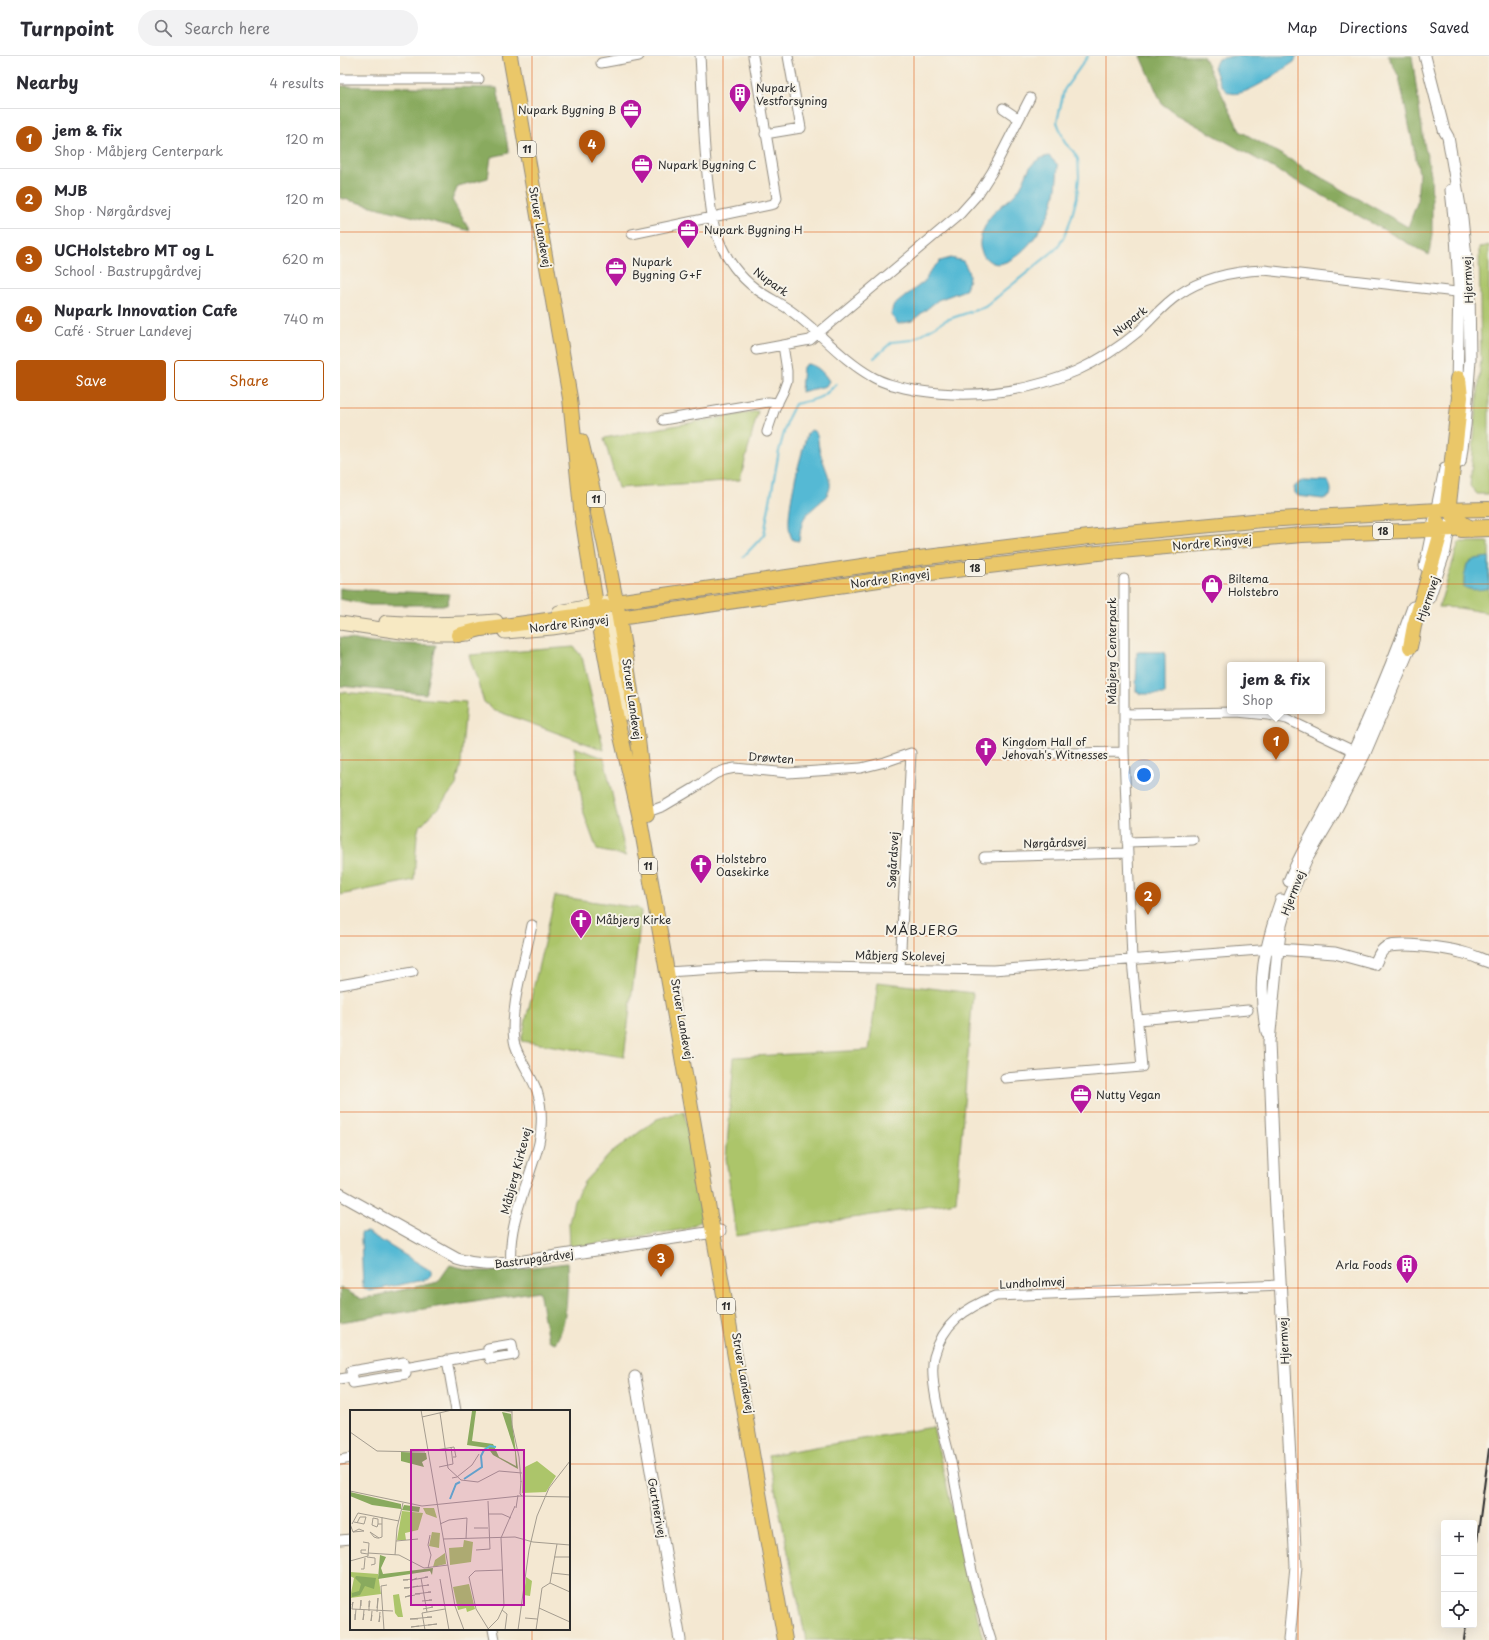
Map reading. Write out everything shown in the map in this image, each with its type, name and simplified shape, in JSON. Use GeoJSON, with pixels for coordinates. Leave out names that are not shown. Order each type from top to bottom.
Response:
{"type":"FeatureCollection","features":[{"type":"Feature","properties":{"kind":"highway"},"geometry":{"type":"LineString","coordinates":[[1446,520],[1460,396],[1458,378]]}},
{"type":"Feature","properties":{"kind":"highway","name":"18"},"geometry":{"type":"LineString","coordinates":[[1446,520],[1471,529],[1489,528]]}},
{"type":"Feature","properties":{"kind":"main road","name":"Struer Landevej"},"geometry":{"type":"LineString","coordinates":[[510,56],[570,398],[598,506],[611,610],[639,750],[643,813]]}},
{"type":"Feature","properties":{"kind":"main road","name":"Struer Landevej"},"geometry":{"type":"LineString","coordinates":[[570,398],[581,509],[611,610],[602,636],[617,719],[643,813],[716,1231],[785,1640]]}},
{"type":"Feature","properties":{"kind":"main road","name":"18"},"geometry":{"type":"LineString","coordinates":[[1446,520],[1489,509]]}},
{"type":"Feature","properties":{"kind":"main road","name":"Nordre Ringvej"},"geometry":{"type":"LineString","coordinates":[[611,610],[754,581],[903,560],[1097,536],[1263,520],[1416,511],[1446,520]]}},
{"type":"Feature","properties":{"kind":"main road"},"geometry":{"type":"LineString","coordinates":[[1410,647],[1414,626],[1446,520],[1489,517]]}},
{"type":"Feature","properties":{"kind":"main road","name":"Nordre Ringvej"},"geometry":{"type":"LineString","coordinates":[[340,617],[415,624],[454,624],[502,621],[581,608],[611,610],[640,616],[937,573],[1098,553],[1302,535],[1446,520]]}},
{"type":"Feature","properties":{"kind":"main road"},"geometry":{"type":"LineString","coordinates":[[340,623],[415,634],[458,635],[481,629],[611,610]]}},
{"type":"Feature","properties":{"kind":"main road","name":"Struer Landevej"},"geometry":{"type":"LineString","coordinates":[[716,1231],[742,1356],[791,1640]]}},
{"type":"Feature","properties":{"kind":"street"},"geometry":{"type":"LineString","coordinates":[[601,63],[639,56]]}},
{"type":"Feature","properties":{"kind":"street","name":"Nupark"},"geometry":{"type":"LineString","coordinates":[[700,56],[705,161],[712,218],[718,240],[727,257],[741,275],[756,288],[791,311],[870,376],[888,384],[920,391],[943,393],[998,392],[1043,383],[1077,370],[1109,353],[1136,333],[1176,296],[1204,281],[1222,275],[1242,271],[1264,270],[1464,293]]}},
{"type":"Feature","properties":{"kind":"street"},"geometry":{"type":"LineString","coordinates":[[632,234],[774,204],[777,198],[753,56]]}},
{"type":"Feature","properties":{"kind":"street"},"geometry":{"type":"LineString","coordinates":[[765,134],[802,128],[788,56]]}},
{"type":"Feature","properties":{"kind":"street","name":"Hjermvej"},"geometry":{"type":"LineString","coordinates":[[1425,56],[1444,130],[1448,138],[1460,199],[1467,260],[1458,378]]}},
{"type":"Feature","properties":{"kind":"street"},"geometry":{"type":"LineString","coordinates":[[340,79],[480,79]]}},
{"type":"Feature","properties":{"kind":"street"},"geometry":{"type":"LineString","coordinates":[[756,350],[810,340],[819,334],[960,214],[978,194],[992,172],[1030,98]]}},
{"type":"Feature","properties":{"kind":"street"},"geometry":{"type":"LineString","coordinates":[[1003,108],[1019,119]]}},
{"type":"Feature","properties":{"kind":"street","name":"Hjermvej"},"geometry":{"type":"LineString","coordinates":[[1269,1042],[1264,1017],[1262,980],[1263,962],[1280,903],[1296,865],[1332,798],[1353,750],[1386,682],[1400,646],[1426,565],[1446,520],[1465,426],[1469,375],[1464,293]]}},
{"type":"Feature","properties":{"kind":"street"},"geometry":{"type":"LineString","coordinates":[[767,432],[786,385],[787,377],[783,345]]}},
{"type":"Feature","properties":{"kind":"street"},"geometry":{"type":"LineString","coordinates":[[663,420],[768,402],[778,403]]}},
{"type":"Feature","properties":{"kind":"street","name":"Måbjerg Centerpark"},"geometry":{"type":"LineString","coordinates":[[1124,580],[1124,714],[1227,712]]}},
{"type":"Feature","properties":{"kind":"street","name":"Hjermvej"},"geometry":{"type":"LineString","coordinates":[[1289,1640],[1296,1566],[1275,1182],[1269,1042],[1278,949],[1281,925],[1288,901],[1306,860],[1334,813],[1364,755],[1410,647]]}},
{"type":"Feature","properties":{"kind":"street"},"geometry":{"type":"LineString","coordinates":[[1005,1078],[1142,1067],[1132,960],[1124,752],[1124,714]]}},
{"type":"Feature","properties":{"kind":"street","name":"Måbjerg Centerpark"},"geometry":{"type":"LineString","coordinates":[[1259,714],[1287,719],[1364,755]]}},
{"type":"Feature","properties":{"kind":"street"},"geometry":{"type":"LineString","coordinates":[[1012,754],[1124,752]]}},
{"type":"Feature","properties":{"kind":"street","name":"Drøwten"},"geometry":{"type":"LineString","coordinates":[[643,813],[664,806],[715,774],[725,770],[735,768],[788,773],[861,768],[911,753]]}},
{"type":"Feature","properties":{"kind":"street","name":"Søgårdsvej"},"geometry":{"type":"LineString","coordinates":[[900,968],[911,753]]}},
{"type":"Feature","properties":{"kind":"street"},"geometry":{"type":"LineString","coordinates":[[1127,842],[1193,840]]}},
{"type":"Feature","properties":{"kind":"street","name":"Nørgårdsvej"},"geometry":{"type":"LineString","coordinates":[[984,857],[1128,853]]}},
{"type":"Feature","properties":{"kind":"street","name":"Måbjerg Kirkevej"},"geometry":{"type":"LineString","coordinates":[[511,1263],[511,1235],[537,1152],[541,1129],[541,1108],[537,1091],[524,1067],[515,1044],[513,1028],[514,1010],[532,925]]}},
{"type":"Feature","properties":{"kind":"street"},"geometry":{"type":"LineString","coordinates":[[1278,949],[1334,953],[1376,964],[1380,953],[1386,948],[1394,945],[1404,945],[1460,952],[1489,962]]}},
{"type":"Feature","properties":{"kind":"street","name":"Måbjerg Skolevej"},"geometry":{"type":"LineString","coordinates":[[670,972],[764,966],[993,970],[1278,949]]}},
{"type":"Feature","properties":{"kind":"street"},"geometry":{"type":"LineString","coordinates":[[340,985],[413,972]]}},
{"type":"Feature","properties":{"kind":"street"},"geometry":{"type":"LineString","coordinates":[[1138,1020],[1248,1010]]}},
{"type":"Feature","properties":{"kind":"street","name":"Bastrupgårdvej"},"geometry":{"type":"LineString","coordinates":[[340,1194],[457,1259],[471,1264],[488,1265],[511,1263],[716,1231]]}},
{"type":"Feature","properties":{"kind":"street","name":"Lundholmvej"},"geometry":{"type":"LineString","coordinates":[[991,1640],[975,1584],[951,1462],[933,1382],[934,1358],[943,1336],[957,1316],[975,1304],[996,1296],[1281,1285]]}},
{"type":"Feature","properties":{"kind":"street"},"geometry":{"type":"LineString","coordinates":[[340,1379],[352,1377],[353,1383],[406,1374],[405,1368],[489,1353]]}},
{"type":"Feature","properties":{"kind":"street"},"geometry":{"type":"LineString","coordinates":[[447,1360],[456,1410]]}},
{"type":"Feature","properties":{"kind":"street","name":"Gartnerivej"},"geometry":{"type":"LineString","coordinates":[[635,1377],[680,1640]]}},
{"type":"Feature","properties":{"kind":"street"},"geometry":{"type":"LineString","coordinates":[[340,1460],[350,1458]]}},
{"type":"Feature","properties":{"kind":"street"},"geometry":{"type":"LineString","coordinates":[[340,1540],[350,1538]]}},
{"type":"Feature","properties":{"kind":"street"},"geometry":{"type":"LineString","coordinates":[[493,1630],[495,1640]]}},
{"type":"Feature","properties":{"kind":"green space"},"geometry":{"type":"Polygon","coordinates":[[[1141,56],[1203,56],[1240,131],[1408,227],[1417,203],[1419,173],[1399,77],[1388,56],[1412,56],[1424,143],[1431,174],[1432,234],[1429,255],[1178,115],[1162,104],[1141,56]]]}},
{"type":"Feature","properties":{"kind":"green space"},"geometry":{"type":"Polygon","coordinates":[[[340,86],[497,88],[509,153],[491,157],[488,178],[458,186],[452,200],[470,231],[340,198],[340,86]]]}},
{"type":"Feature","properties":{"kind":"green space"},"geometry":{"type":"Polygon","coordinates":[[[1489,245],[1489,494],[1477,494],[1470,486],[1481,358],[1479,248],[1489,245]]]}},
{"type":"Feature","properties":{"kind":"green space"},"geometry":{"type":"Polygon","coordinates":[[[758,411],[740,480],[618,488],[604,438],[758,411]]]}},
{"type":"Feature","properties":{"kind":"green space"},"geometry":{"type":"Polygon","coordinates":[[[1459,542],[1489,542],[1489,613],[1459,608],[1439,607],[1459,542]]]}},
{"type":"Feature","properties":{"kind":"green space"},"geometry":{"type":"Polygon","coordinates":[[[340,588],[450,594],[447,605],[369,605],[340,599],[340,588]]]}},
{"type":"Feature","properties":{"kind":"green space"},"geometry":{"type":"Polygon","coordinates":[[[340,637],[372,643],[436,645],[426,694],[340,686],[340,637]]]}},
{"type":"Feature","properties":{"kind":"green space"},"geometry":{"type":"Polygon","coordinates":[[[574,647],[582,657],[604,750],[494,710],[484,702],[469,655],[574,647]]]}},
{"type":"Feature","properties":{"kind":"green space"},"geometry":{"type":"Polygon","coordinates":[[[340,692],[466,702],[461,764],[456,785],[439,807],[419,827],[417,835],[414,880],[340,895],[340,692]]]}},
{"type":"Feature","properties":{"kind":"green space"},"geometry":{"type":"Polygon","coordinates":[[[574,747],[604,758],[626,856],[597,850],[584,814],[574,747]]]}},
{"type":"Feature","properties":{"kind":"green space"},"geometry":{"type":"Polygon","coordinates":[[[555,896],[638,908],[641,911],[624,1057],[521,1041],[555,896]]]}},
{"type":"Feature","properties":{"kind":"green space"},"geometry":{"type":"Polygon","coordinates":[[[878,982],[973,993],[956,1202],[736,1236],[726,1158],[734,1057],[869,1050],[878,982]]]}},
{"type":"Feature","properties":{"kind":"green space"},"geometry":{"type":"Polygon","coordinates":[[[684,1111],[703,1220],[686,1229],[570,1248],[569,1223],[574,1201],[584,1182],[610,1154],[657,1119],[684,1111]]]}},
{"type":"Feature","properties":{"kind":"green space"},"geometry":{"type":"Polygon","coordinates":[[[567,1263],[565,1316],[559,1336],[555,1343],[548,1340],[539,1291],[340,1322],[340,1287],[361,1299],[438,1282],[450,1265],[475,1271],[502,1271],[567,1263]]]}},
{"type":"Feature","properties":{"kind":"green space"},"geometry":{"type":"Polygon","coordinates":[[[933,1427],[983,1640],[806,1640],[768,1455],[933,1427]]]}},
{"type":"Feature","properties":{"kind":"water"},"geometry":{"type":"Polygon","coordinates":[[[1234,56],[1297,56],[1294,62],[1252,89],[1234,94],[1225,90],[1219,81],[1214,67],[1218,59],[1234,56]]]}},
{"type":"Feature","properties":{"kind":"water"},"geometry":{"type":"Polygon","coordinates":[[[1049,156],[1058,165],[1055,194],[1048,216],[1036,236],[1020,253],[1003,263],[999,264],[990,262],[981,252],[980,247],[981,237],[988,220],[994,212],[1016,193],[1031,166],[1041,158],[1049,156]]]}},
{"type":"Feature","properties":{"kind":"water"},"geometry":{"type":"Polygon","coordinates":[[[951,258],[963,261],[967,268],[969,278],[965,290],[938,300],[912,321],[898,324],[891,315],[893,306],[926,280],[929,272],[940,261],[951,258]]]}},
{"type":"Feature","properties":{"kind":"water"},"geometry":{"type":"Polygon","coordinates":[[[807,364],[817,368],[825,375],[829,381],[826,386],[801,392],[803,367],[807,364]]]}},
{"type":"Feature","properties":{"kind":"water"},"geometry":{"type":"Polygon","coordinates":[[[811,430],[817,434],[818,437],[818,445],[829,479],[830,488],[825,497],[805,517],[799,541],[793,540],[790,532],[790,505],[807,434],[811,430]]]}},
{"type":"Feature","properties":{"kind":"water"},"geometry":{"type":"Polygon","coordinates":[[[1303,480],[1327,481],[1331,488],[1330,496],[1323,499],[1298,496],[1295,493],[1294,487],[1303,480]]]}},
{"type":"Feature","properties":{"kind":"water"},"geometry":{"type":"Polygon","coordinates":[[[1489,557],[1489,588],[1476,590],[1464,587],[1464,577],[1467,564],[1475,559],[1489,557]]]}},
{"type":"Feature","properties":{"kind":"water"},"geometry":{"type":"Polygon","coordinates":[[[1137,652],[1165,652],[1165,694],[1140,694],[1136,691],[1137,652]]]}},
{"type":"Feature","properties":{"kind":"water"},"geometry":{"type":"Polygon","coordinates":[[[367,1232],[431,1271],[431,1276],[428,1279],[369,1291],[363,1287],[361,1233],[367,1232]]]}},
{"type":"Feature","properties":{"kind":"waterway"},"geometry":{"type":"LineString","coordinates":[[874,358],[892,342],[912,340],[946,320],[985,307],[1056,249],[1064,237],[1071,219],[1077,197],[1079,176],[1078,159],[1065,143],[1057,122],[1064,90],[1088,56]]}},
{"type":"Feature","properties":{"kind":"waterway"},"geometry":{"type":"LineString","coordinates":[[743,557],[764,535],[779,451],[788,418],[795,404],[813,400],[822,396],[836,384]]}},
{"type":"Feature","properties":{"kind":"railway"},"geometry":{"type":"LineString","coordinates":[[1475,1556],[1489,1449]]}},
{"type":"Feature","properties":{"kind":"railway"},"geometry":{"type":"LineString","coordinates":[[1464,1640],[1466,1628]]}},
{"type":"Feature","properties":{"kind":"place","name":"Nupark Vestforsyning"},"geometry":{"type":"Point","coordinates":[740,114]}},
{"type":"Feature","properties":{"kind":"place","name":"Nupark Bygning B"},"geometry":{"type":"Point","coordinates":[631,130]}},
{"type":"Feature","properties":{"kind":"place","name":"Nupark Innovation Cafe"},"geometry":{"type":"Point","coordinates":[592,163]}},
{"type":"Feature","properties":{"kind":"place","name":"Nupark Bygning C"},"geometry":{"type":"Point","coordinates":[642,184]}},
{"type":"Feature","properties":{"kind":"place","name":"Nupark Bygning H"},"geometry":{"type":"Point","coordinates":[688,250]}},
{"type":"Feature","properties":{"kind":"place","name":"Nupark Bygning G+F"},"geometry":{"type":"Point","coordinates":[616,288]}},
{"type":"Feature","properties":{"kind":"place","name":"Biltema Holstebro"},"geometry":{"type":"Point","coordinates":[1212,604]}},
{"type":"Feature","properties":{"kind":"place","name":"jem & fix"},"geometry":{"type":"Point","coordinates":[1276,760]}},
{"type":"Feature","properties":{"kind":"place","name":"Kingdom Hall of Jehovah's Witnesses"},"geometry":{"type":"Point","coordinates":[986,768]}},
{"type":"Feature","properties":{"kind":"place","name":"Holstebro Oasekirke"},"geometry":{"type":"Point","coordinates":[701,884]}},
{"type":"Feature","properties":{"kind":"place","name":"MJB"},"geometry":{"type":"Point","coordinates":[1148,915]}},
{"type":"Feature","properties":{"kind":"place","name":"Måbjerg Kirke"},"geometry":{"type":"Point","coordinates":[581,940]}},
{"type":"Feature","properties":{"kind":"place","name":"Nutty Vegan"},"geometry":{"type":"Point","coordinates":[1081,1114]}},
{"type":"Feature","properties":{"kind":"place","name":"UCHolstebro MT og L"},"geometry":{"type":"Point","coordinates":[661,1277]}},
{"type":"Feature","properties":{"kind":"place","name":"Arla Foods"},"geometry":{"type":"Point","coordinates":[1407,1284]}},
{"type":"Feature","properties":{"kind":"district","name":"MÅBJERG"},"geometry":{"type":"Point","coordinates":[922,930]}}]}
